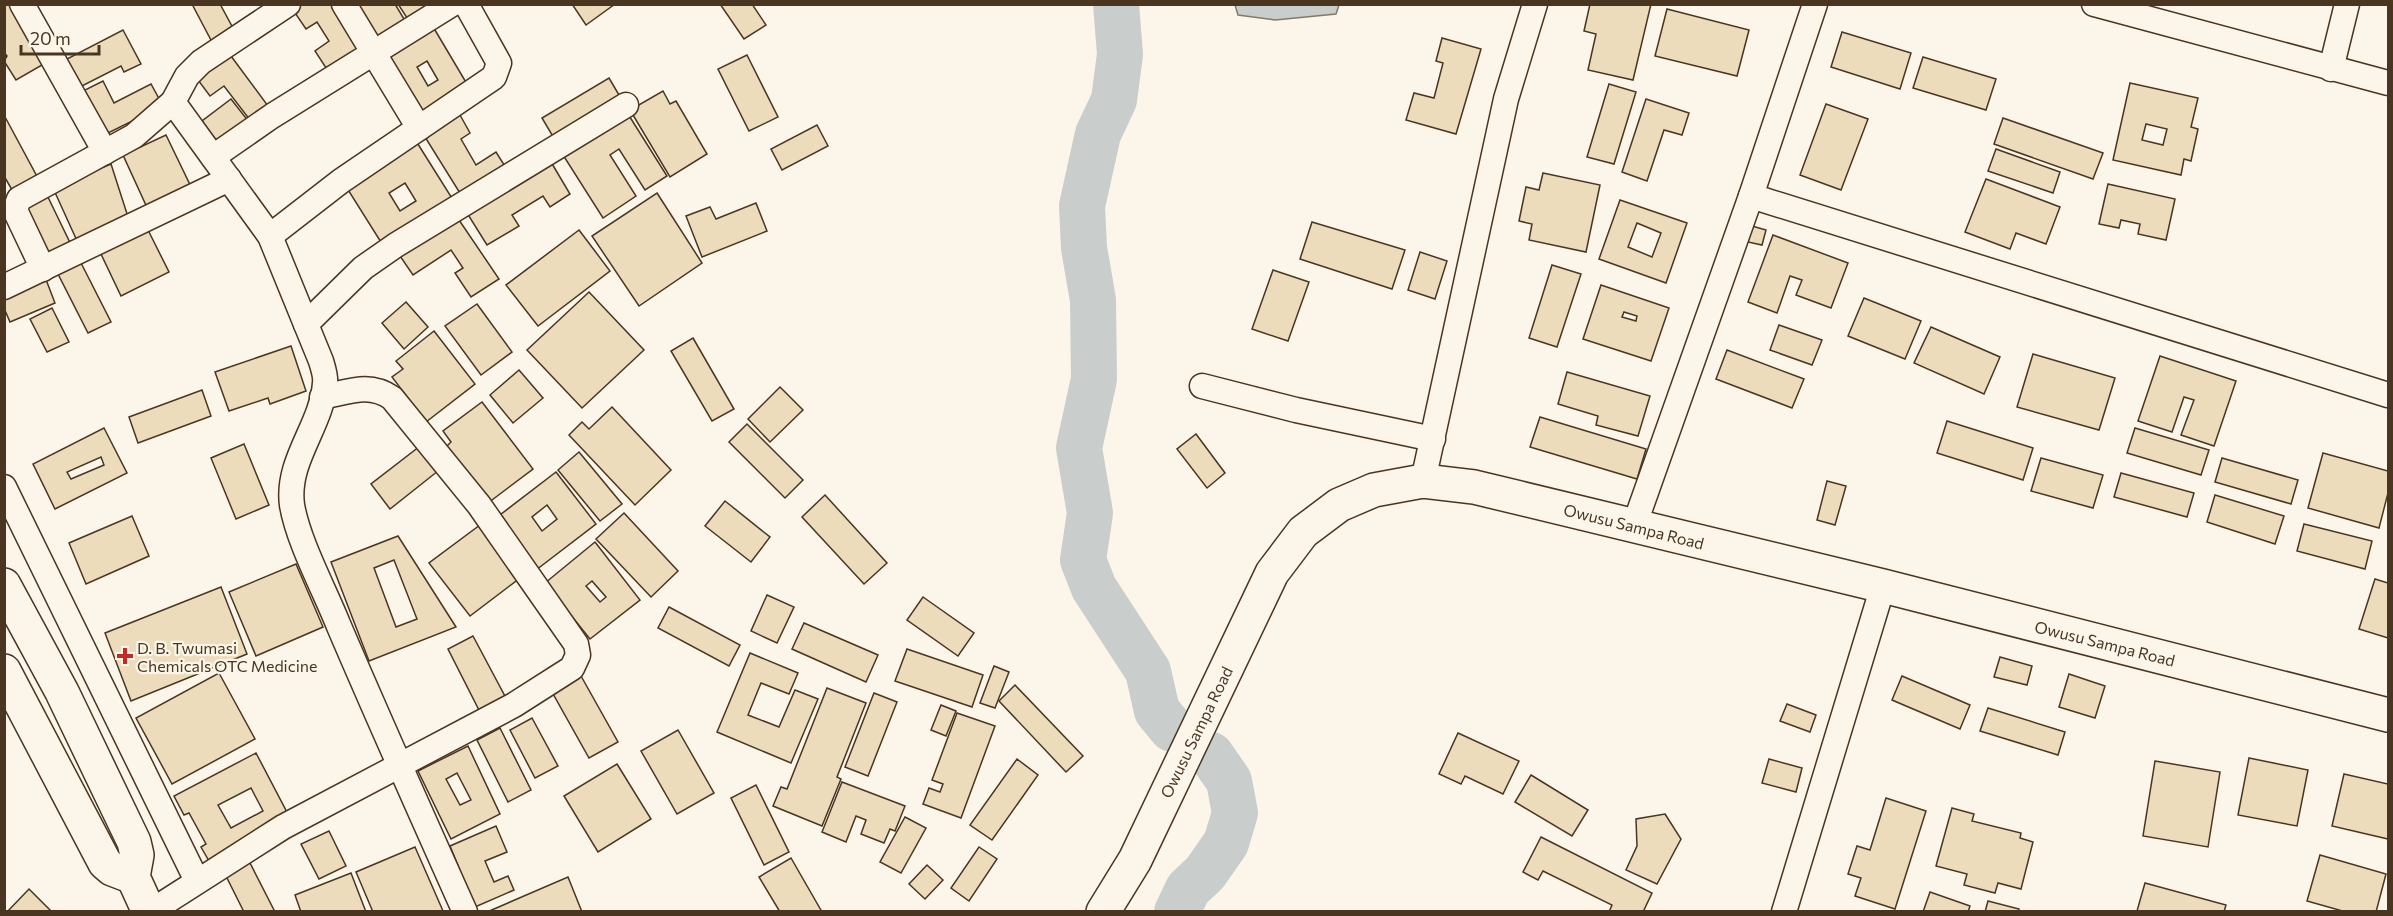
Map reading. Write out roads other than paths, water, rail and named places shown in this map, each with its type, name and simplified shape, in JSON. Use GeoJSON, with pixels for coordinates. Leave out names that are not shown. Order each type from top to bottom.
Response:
{"type":"FeatureCollection","features":[{"type":"Feature","properties":{"kind":"main road","name":"Owusu Sampa Road"},"geometry":{"type":"LineString","coordinates":[[1103,912],[1135,860],[1272,573],[1303,532],[1339,505],[1374,490],[1423,482],[1474,487],[1883,586],[2388,715]]}},
{"type":"Feature","properties":{"kind":"main road"},"geometry":{"type":"LineString","coordinates":[[4,585],[62,692],[134,842],[137,855],[133,877],[149,912]]}},
{"type":"Feature","properties":{"kind":"main road"},"geometry":{"type":"LineString","coordinates":[[4,670],[105,863],[112,869],[133,877]]}},
{"type":"Feature","properties":{"kind":"street"},"geometry":{"type":"LineString","coordinates":[[22,4],[105,152]]}},
{"type":"Feature","properties":{"kind":"street"},"geometry":{"type":"LineString","coordinates":[[43,268],[15,210],[15,204],[19,199],[151,124],[173,102],[187,76],[201,62],[288,4]]}},
{"type":"Feature","properties":{"kind":"street"},"geometry":{"type":"LineString","coordinates":[[344,4],[419,128]]}},
{"type":"Feature","properties":{"kind":"street"},"geometry":{"type":"LineString","coordinates":[[213,157],[272,116],[452,4]]}},
{"type":"Feature","properties":{"kind":"street"},"geometry":{"type":"LineString","coordinates":[[270,236],[334,186],[494,77],[499,63],[466,4]]}},
{"type":"Feature","properties":{"kind":"street"},"geometry":{"type":"LineString","coordinates":[[1423,482],[1506,99],[1535,4]]}},
{"type":"Feature","properties":{"kind":"street"},"geometry":{"type":"LineString","coordinates":[[1634,526],[1751,196],[1815,4]]}},
{"type":"Feature","properties":{"kind":"street"},"geometry":{"type":"LineString","coordinates":[[2094,4],[2388,83]]}},
{"type":"Feature","properties":{"kind":"street"},"geometry":{"type":"LineString","coordinates":[[2331,69],[2347,4]]}},
{"type":"Feature","properties":{"kind":"street"},"geometry":{"type":"LineString","coordinates":[[173,102],[270,236],[321,361],[326,381],[294,470],[292,507],[309,555],[465,912]]}},
{"type":"Feature","properties":{"kind":"street"},"geometry":{"type":"LineString","coordinates":[[306,324],[363,268],[396,245],[626,105]]}},
{"type":"Feature","properties":{"kind":"street"},"geometry":{"type":"LineString","coordinates":[[4,287],[229,179]]}},
{"type":"Feature","properties":{"kind":"street"},"geometry":{"type":"LineString","coordinates":[[1751,196],[2388,395]]}},
{"type":"Feature","properties":{"kind":"street"},"geometry":{"type":"LineString","coordinates":[[1202,386],[1296,411],[1434,439]]}},
{"type":"Feature","properties":{"kind":"street"},"geometry":{"type":"LineString","coordinates":[[149,912],[283,827],[514,705],[572,668],[578,655],[576,644],[479,505],[392,398],[379,389],[367,388],[322,397]]}},
{"type":"Feature","properties":{"kind":"street"},"geometry":{"type":"LineString","coordinates":[[4,487],[196,881]]}},
{"type":"Feature","properties":{"kind":"street"},"geometry":{"type":"LineString","coordinates":[[1784,912],[1883,586]]}},
{"type":"Feature","properties":{"kind":"waterway"},"geometry":{"type":"LineString","coordinates":[[1116,4],[1120,54],[1114,100],[1098,134],[1082,206],[1084,248],[1093,300],[1094,379],[1079,448],[1090,513],[1083,560],[1094,588],[1148,671],[1157,711],[1172,729]]}},
{"type":"Feature","properties":{"kind":"waterway"},"geometry":{"type":"LineString","coordinates":[[1177,912],[1188,889],[1205,873],[1226,843],[1235,813],[1229,781],[1211,755]]}},
{"type":"Feature","properties":{"kind":"place","name":"D. B. Twumasi Chemicals OTC Medicine"},"geometry":{"type":"Point","coordinates":[125,656]}}]}
